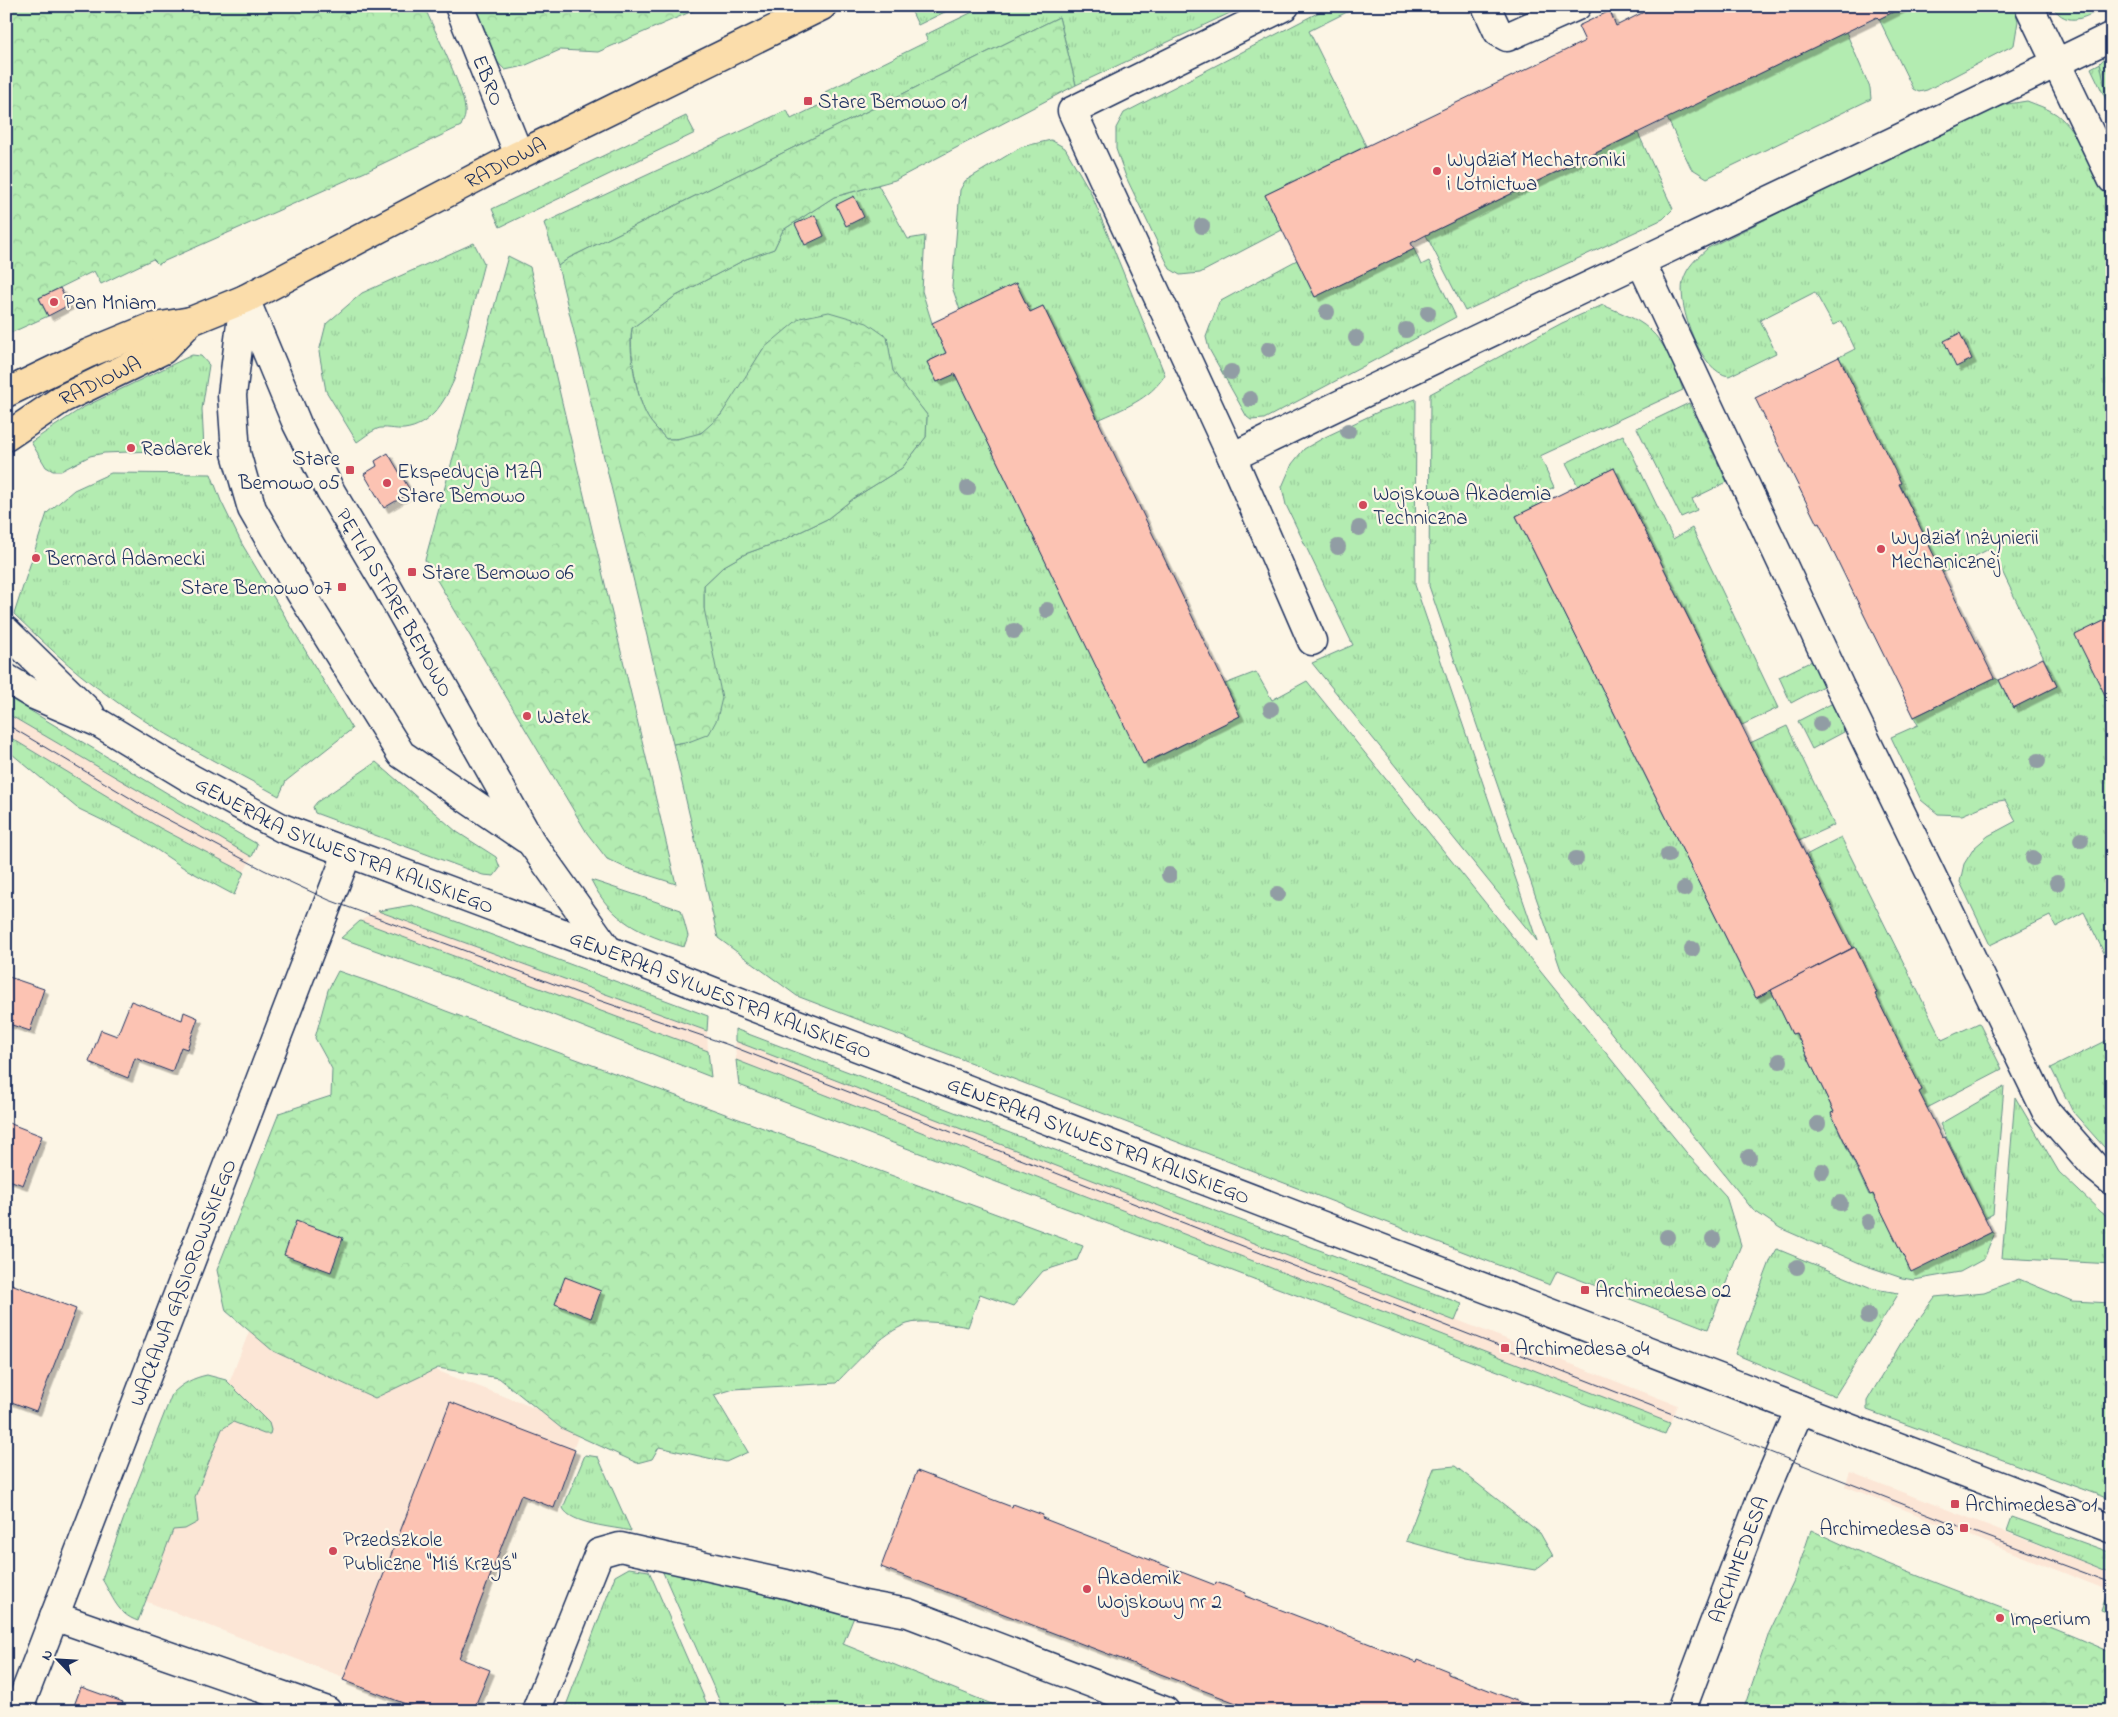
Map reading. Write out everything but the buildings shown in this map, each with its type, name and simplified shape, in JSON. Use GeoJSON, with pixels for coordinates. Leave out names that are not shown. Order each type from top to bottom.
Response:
{"type":"FeatureCollection","features":[{"type":"Feature","properties":{"kind":"main road","name":"RADIOWA"},"geometry":{"type":"LineString","coordinates":[[6,393],[89,353],[150,328],[191,322],[245,299],[519,155],[822,6]]}},
{"type":"Feature","properties":{"kind":"main road","name":"RADIOWA"},"geometry":{"type":"LineString","coordinates":[[6,437],[62,399],[163,350],[191,322]]}},
{"type":"Feature","properties":{"kind":"street","name":"EBRO"},"geometry":{"type":"LineString","coordinates":[[459,6],[519,155]]}},
{"type":"Feature","properties":{"kind":"street"},"geometry":{"type":"LineString","coordinates":[[1285,6],[1072,111],[1232,457],[1312,641]]}},
{"type":"Feature","properties":{"kind":"street"},"geometry":{"type":"LineString","coordinates":[[1486,6],[1498,32],[1507,38],[1576,6]]}},
{"type":"Feature","properties":{"kind":"street"},"geometry":{"type":"LineString","coordinates":[[2029,6],[2112,179]]}},
{"type":"Feature","properties":{"kind":"street"},"geometry":{"type":"LineString","coordinates":[[1232,457],[2112,36]]}},
{"type":"Feature","properties":{"kind":"street"},"geometry":{"type":"LineString","coordinates":[[1641,262],[1840,687],[2046,1111],[2096,1168],[2112,1181]]}},
{"type":"Feature","properties":{"kind":"street","name":"PĘTLA STARE BEMOWO"},"geometry":{"type":"LineString","coordinates":[[245,299],[232,395],[236,453],[252,509],[300,592],[401,754],[531,842]]}},
{"type":"Feature","properties":{"kind":"street","name":"PĘTLA STARE BEMOWO"},"geometry":{"type":"LineString","coordinates":[[245,299],[297,424],[331,492],[385,583],[531,842],[608,950]]}},
{"type":"Feature","properties":{"kind":"street","name":"GENERAŁA SYLWESTRA KALISKIEGO"},"geometry":{"type":"LineString","coordinates":[[6,632],[99,723]]}},
{"type":"Feature","properties":{"kind":"street","name":"GENERAŁA SYLWESTRA KALISKIEGO"},"geometry":{"type":"LineString","coordinates":[[6,678],[34,695],[99,723],[190,778],[282,828],[347,854],[608,950],[2112,1529]]}},
{"type":"Feature","properties":{"kind":"street","name":"WACŁAWA GĄSIOROWSKIEGO"},"geometry":{"type":"LineString","coordinates":[[18,1711],[347,854]]}},
{"type":"Feature","properties":{"kind":"street","name":"ARCHIMEDESA"},"geometry":{"type":"LineString","coordinates":[[1682,1711],[1759,1504],[1800,1409]]}},
{"type":"Feature","properties":{"kind":"street"},"geometry":{"type":"LineString","coordinates":[[536,1711],[599,1553],[620,1547],[786,1584],[859,1604],[908,1613],[1165,1711]]}},
{"type":"Feature","properties":{"kind":"street"},"geometry":{"type":"LineString","coordinates":[[54,1616],[328,1711]]}},
{"type":"Feature","properties":{"kind":"shaded area"},"geometry":{"type":"Polygon","coordinates":[[[6,713],[252,857],[244,872],[160,828],[6,735],[6,713]]]}},
{"type":"Feature","properties":{"kind":"shaded area"},"geometry":{"type":"Polygon","coordinates":[[[378,911],[707,1031],[708,1051],[360,921],[378,911]]]}},
{"type":"Feature","properties":{"kind":"shaded area"},"geometry":{"type":"Polygon","coordinates":[[[735,1041],[1677,1405],[1670,1423],[736,1060],[735,1041]]]}},
{"type":"Feature","properties":{"kind":"shaded area","name":"Przedszkole Publiczne \"Miś Krzyś\""},"geometry":{"type":"Polygon","coordinates":[[[260,1303],[582,1426],[554,1501],[524,1490],[459,1660],[432,1711],[145,1601],[260,1303]]]}},
{"type":"Feature","properties":{"kind":"shaded area"},"geometry":{"type":"Polygon","coordinates":[[[1850,1472],[2112,1573],[2112,1592],[1845,1486],[1850,1472]]]}},
{"type":"Feature","properties":{"kind":"green space"},"geometry":{"type":"Polygon","coordinates":[[[6,6],[424,6],[456,78],[464,105],[465,116],[461,126],[365,172],[158,264],[153,259],[101,284],[94,271],[39,298],[48,316],[6,335],[6,6]]]}},
{"type":"Feature","properties":{"kind":"green space"},"geometry":{"type":"Polygon","coordinates":[[[467,6],[704,6],[598,52],[560,50],[524,66],[505,70],[487,51],[467,6]]]}},
{"type":"Feature","properties":{"kind":"green space"},"geometry":{"type":"Polygon","coordinates":[[[917,6],[957,6],[918,25],[911,10],[917,6]]]}},
{"type":"Feature","properties":{"kind":"green space"},"geometry":{"type":"Polygon","coordinates":[[[985,6],[1245,6],[1076,85],[1059,17],[569,258],[558,266],[544,223],[787,110],[791,119],[828,101],[825,92],[928,41],[925,35],[985,6]]]}},
{"type":"Feature","properties":{"kind":"green space"},"geometry":{"type":"Polygon","coordinates":[[[1331,6],[1359,6],[1309,31],[1366,146],[1265,195],[1282,230],[1200,273],[1180,275],[1170,269],[1126,177],[1116,149],[1116,128],[1124,113],[1331,6]]]}},
{"type":"Feature","properties":{"kind":"green space"},"geometry":{"type":"Polygon","coordinates":[[[1905,6],[2014,6],[2018,21],[2014,45],[1927,90],[1919,92],[1913,89],[1879,19],[1905,6]]]}},
{"type":"Feature","properties":{"kind":"green space"},"geometry":{"type":"Polygon","coordinates":[[[2052,6],[2107,6],[2085,17],[2071,19],[2065,18],[2052,6]]]}},
{"type":"Feature","properties":{"kind":"green space"},"geometry":{"type":"Polygon","coordinates":[[[1059,17],[1076,85],[895,180],[834,197],[783,230],[774,249],[746,259],[674,297],[632,328],[632,359],[642,406],[652,424],[666,439],[677,439],[701,433],[721,415],[763,349],[800,318],[829,312],[867,323],[887,337],[893,371],[927,415],[926,437],[902,468],[854,498],[827,519],[781,541],[745,554],[724,566],[704,585],[704,608],[722,698],[717,719],[709,734],[691,741],[673,744],[558,266],[569,258],[1059,17]]]}},
{"type":"Feature","properties":{"kind":"green space"},"geometry":{"type":"Polygon","coordinates":[[[1846,32],[1870,88],[1871,99],[1707,178],[1691,168],[1667,118],[1846,32]]]}},
{"type":"Feature","properties":{"kind":"green space"},"geometry":{"type":"Polygon","coordinates":[[[2112,50],[2112,103],[2106,92],[2100,63],[2112,50]]]}},
{"type":"Feature","properties":{"kind":"green space"},"geometry":{"type":"Polygon","coordinates":[[[2112,57],[2112,112],[2091,68],[2112,57]]]}},
{"type":"Feature","properties":{"kind":"green space"},"geometry":{"type":"Polygon","coordinates":[[[2027,101],[2056,114],[2073,132],[2081,144],[2112,208],[2112,617],[2076,635],[2112,709],[2112,969],[2084,912],[2056,927],[2050,916],[1990,945],[1960,882],[1964,864],[1974,848],[1988,836],[2016,821],[2005,800],[1993,802],[1962,815],[1938,814],[1921,800],[1891,737],[1918,725],[1914,717],[1994,678],[1999,680],[2013,708],[2057,686],[1991,548],[1942,573],[1839,357],[1855,349],[1842,321],[1833,325],[1815,292],[1760,320],[1776,353],[1729,376],[1719,372],[1709,364],[1693,337],[1682,292],[1683,281],[1687,271],[1708,248],[1965,120],[2008,104],[2027,101]]]}},
{"type":"Feature","properties":{"kind":"green space"},"geometry":{"type":"Polygon","coordinates":[[[686,116],[695,133],[500,227],[492,209],[686,116]]]}},
{"type":"Feature","properties":{"kind":"green space"},"geometry":{"type":"Polygon","coordinates":[[[1638,133],[1673,209],[1663,219],[1465,311],[1426,235],[1638,133]]]}},
{"type":"Feature","properties":{"kind":"green space"},"geometry":{"type":"Polygon","coordinates":[[[1051,140],[1065,148],[1090,191],[1165,375],[1159,384],[1144,397],[1098,420],[1043,306],[1030,312],[1016,283],[960,310],[952,287],[960,190],[965,181],[1021,147],[1051,140]]]}},
{"type":"Feature","properties":{"kind":"green space"},"geometry":{"type":"Polygon","coordinates":[[[878,185],[908,239],[925,236],[922,291],[932,323],[946,353],[927,362],[937,382],[955,374],[1144,764],[1240,716],[1225,684],[1256,672],[1272,700],[1307,681],[1690,1157],[1726,1196],[1741,1245],[1708,1329],[1557,1271],[1550,1285],[797,996],[718,938],[673,744],[691,741],[704,608],[704,585],[724,566],[745,554],[781,541],[827,519],[854,498],[902,468],[926,437],[927,415],[892,371],[887,337],[763,349],[727,407],[709,427],[692,436],[666,439],[652,424],[642,406],[632,359],[632,328],[674,297],[746,259],[774,249],[783,230],[834,197],[878,185]]]}},
{"type":"Feature","properties":{"kind":"green space"},"geometry":{"type":"Polygon","coordinates":[[[474,243],[484,263],[454,380],[446,397],[435,412],[421,423],[404,429],[377,429],[357,442],[326,391],[319,352],[326,324],[362,293],[474,243]]]}},
{"type":"Feature","properties":{"kind":"green space"},"geometry":{"type":"Polygon","coordinates":[[[1414,249],[1421,265],[1429,261],[1456,317],[1264,419],[1251,420],[1247,417],[1209,349],[1206,337],[1219,302],[1297,260],[1315,297],[1414,249]]]}},
{"type":"Feature","properties":{"kind":"green space"},"geometry":{"type":"Polygon","coordinates":[[[508,256],[530,267],[676,884],[626,868],[607,859],[587,833],[425,560],[508,256]]]}},
{"type":"Feature","properties":{"kind":"green space"},"geometry":{"type":"Polygon","coordinates":[[[1603,305],[1639,322],[1655,335],[1670,357],[1683,390],[1540,456],[1554,487],[1544,492],[1549,500],[1516,516],[1756,998],[1771,990],[1792,1034],[1796,1033],[1834,1112],[1831,1114],[1869,1195],[1873,1194],[1911,1271],[1992,1232],[1994,1235],[1984,1259],[1960,1272],[1914,1280],[1902,1278],[1864,1265],[1780,1228],[1753,1210],[1561,970],[1429,586],[1430,394],[1562,323],[1603,305]]]}},
{"type":"Feature","properties":{"kind":"green space"},"geometry":{"type":"Polygon","coordinates":[[[192,355],[201,356],[209,365],[202,409],[204,449],[104,453],[90,456],[61,471],[53,471],[46,467],[31,442],[82,408],[192,355]]]}},
{"type":"Feature","properties":{"kind":"green space"},"geometry":{"type":"Polygon","coordinates":[[[1416,399],[1415,585],[1537,941],[1312,663],[1353,645],[1286,505],[1282,487],[1292,464],[1304,449],[1380,411],[1416,399]]]}},
{"type":"Feature","properties":{"kind":"green space"},"geometry":{"type":"Polygon","coordinates":[[[1689,403],[1727,482],[1692,499],[1697,510],[1681,517],[1637,428],[1689,403]]]}},
{"type":"Feature","properties":{"kind":"green space"},"geometry":{"type":"Polygon","coordinates":[[[1623,435],[1673,539],[1692,528],[1778,708],[1742,725],[1614,468],[1578,486],[1566,463],[1623,435]]]}},
{"type":"Feature","properties":{"kind":"green space"},"geometry":{"type":"Polygon","coordinates":[[[111,473],[211,474],[221,501],[242,544],[352,729],[286,781],[279,796],[189,747],[124,707],[68,665],[14,614],[47,513],[74,490],[111,473]]]}},
{"type":"Feature","properties":{"kind":"green space"},"geometry":{"type":"Polygon","coordinates":[[[1812,661],[1825,685],[1791,703],[1779,677],[1812,661]]]}},
{"type":"Feature","properties":{"kind":"green space"},"geometry":{"type":"Polygon","coordinates":[[[6,696],[167,793],[257,844],[252,857],[6,713],[6,696]]]}},
{"type":"Feature","properties":{"kind":"green space"},"geometry":{"type":"Polygon","coordinates":[[[1833,703],[1844,732],[1812,749],[1798,721],[1833,703]]]}},
{"type":"Feature","properties":{"kind":"green space"},"geometry":{"type":"Polygon","coordinates":[[[1787,726],[1834,825],[1799,841],[1750,743],[1787,726]]]}},
{"type":"Feature","properties":{"kind":"green space"},"geometry":{"type":"Polygon","coordinates":[[[6,735],[160,828],[244,872],[234,895],[184,868],[139,838],[77,808],[6,749],[6,735]]]}},
{"type":"Feature","properties":{"kind":"green space"},"geometry":{"type":"Polygon","coordinates":[[[376,762],[457,832],[496,857],[500,868],[494,876],[483,875],[315,813],[313,807],[317,802],[376,762]]]}},
{"type":"Feature","properties":{"kind":"green space"},"geometry":{"type":"Polygon","coordinates":[[[1841,837],[1942,1040],[1979,1023],[2002,1069],[1927,1108],[1919,1092],[1922,1090],[1875,994],[1877,993],[1855,947],[1852,948],[1806,855],[1841,837]]]}},
{"type":"Feature","properties":{"kind":"green space"},"geometry":{"type":"Polygon","coordinates":[[[591,880],[681,910],[688,936],[684,947],[654,937],[629,924],[608,906],[591,880]]]}},
{"type":"Feature","properties":{"kind":"green space"},"geometry":{"type":"Polygon","coordinates":[[[412,905],[708,1016],[707,1031],[378,911],[412,905]]]}},
{"type":"Feature","properties":{"kind":"green space"},"geometry":{"type":"Polygon","coordinates":[[[360,921],[708,1051],[711,1077],[525,1004],[341,938],[360,921]]]}},
{"type":"Feature","properties":{"kind":"green space"},"geometry":{"type":"Polygon","coordinates":[[[338,971],[1083,1246],[1077,1260],[1043,1271],[1013,1306],[980,1294],[968,1327],[928,1322],[907,1324],[879,1341],[836,1383],[734,1389],[714,1395],[748,1452],[726,1462],[659,1447],[652,1459],[637,1463],[561,1428],[499,1378],[438,1368],[375,1398],[273,1351],[226,1311],[217,1270],[279,1113],[331,1096],[332,1069],[315,1038],[328,990],[338,971]]]}},
{"type":"Feature","properties":{"kind":"green space"},"geometry":{"type":"Polygon","coordinates":[[[735,1029],[1462,1304],[1455,1321],[735,1041],[735,1029]]]}},
{"type":"Feature","properties":{"kind":"green space"},"geometry":{"type":"Polygon","coordinates":[[[2112,1038],[2112,1156],[2073,1112],[2051,1068],[2112,1038]]]}},
{"type":"Feature","properties":{"kind":"green space"},"geometry":{"type":"Polygon","coordinates":[[[736,1060],[1670,1423],[1665,1434],[739,1085],[736,1060]]]}},
{"type":"Feature","properties":{"kind":"green space"},"geometry":{"type":"Polygon","coordinates":[[[2004,1087],[1993,1214],[1985,1218],[1940,1124],[2004,1087]]]}},
{"type":"Feature","properties":{"kind":"green space"},"geometry":{"type":"Polygon","coordinates":[[[2015,1097],[2059,1172],[2101,1212],[2112,1219],[2112,1264],[2002,1258],[2015,1097]]]}},
{"type":"Feature","properties":{"kind":"green space"},"geometry":{"type":"Polygon","coordinates":[[[1777,1249],[1874,1289],[1899,1293],[1835,1396],[1735,1354],[1771,1259],[1777,1249]]]}},
{"type":"Feature","properties":{"kind":"green space"},"geometry":{"type":"Polygon","coordinates":[[[2019,1279],[2072,1301],[2112,1303],[2112,1500],[1867,1410],[1867,1401],[1901,1343],[1935,1297],[1984,1292],[2019,1279]]]}},
{"type":"Feature","properties":{"kind":"green space"},"geometry":{"type":"Polygon","coordinates":[[[207,1375],[226,1380],[269,1423],[270,1434],[264,1434],[233,1422],[222,1429],[195,1497],[198,1522],[185,1529],[173,1530],[138,1621],[120,1609],[102,1579],[172,1394],[188,1382],[207,1375]]]}},
{"type":"Feature","properties":{"kind":"green space"},"geometry":{"type":"Polygon","coordinates":[[[585,1455],[598,1457],[631,1531],[574,1518],[563,1508],[585,1455]]]}},
{"type":"Feature","properties":{"kind":"green space"},"geometry":{"type":"Polygon","coordinates":[[[1455,1466],[1540,1533],[1553,1556],[1535,1570],[1467,1558],[1406,1541],[1434,1468],[1455,1466]]]}},
{"type":"Feature","properties":{"kind":"green space"},"geometry":{"type":"Polygon","coordinates":[[[2012,1517],[2112,1553],[2112,1573],[2007,1531],[2012,1517]]]}},
{"type":"Feature","properties":{"kind":"green space"},"geometry":{"type":"Polygon","coordinates":[[[1811,1530],[1885,1563],[2112,1653],[2112,1711],[1743,1711],[1769,1633],[1795,1578],[1811,1530]]]}},
{"type":"Feature","properties":{"kind":"green space"},"geometry":{"type":"Polygon","coordinates":[[[629,1568],[649,1571],[710,1711],[564,1711],[615,1576],[629,1568]]]}},
{"type":"Feature","properties":{"kind":"green space"},"geometry":{"type":"Polygon","coordinates":[[[661,1568],[854,1617],[843,1644],[1009,1711],[724,1711],[661,1568]]]}},
{"type":"Feature","properties":{"kind":"green space"},"geometry":{"type":"Polygon","coordinates":[[[2108,1590],[2112,1592],[2112,1614],[2101,1610],[2108,1590]]]}},
{"type":"Feature","properties":{"kind":"tram line"},"geometry":{"type":"LineString","coordinates":[[6,724],[157,814],[264,870],[329,900],[578,993],[726,1044],[1964,1528],[2112,1583]]}},
{"type":"Feature","properties":{"kind":"place","name":"Stare Bemowo 01"},"geometry":{"type":"Point","coordinates":[808,101]}},
{"type":"Feature","properties":{"kind":"place","name":"Wydział Mechatroniki i Lotnictwa"},"geometry":{"type":"Point","coordinates":[1437,171]}},
{"type":"Feature","properties":{"kind":"place","name":"Pan Mniam"},"geometry":{"type":"Point","coordinates":[54,302]}},
{"type":"Feature","properties":{"kind":"place","name":"Radarek"},"geometry":{"type":"Point","coordinates":[131,448]}},
{"type":"Feature","properties":{"kind":"place","name":"Stare Bemowo 05"},"geometry":{"type":"Point","coordinates":[350,470]}},
{"type":"Feature","properties":{"kind":"place","name":"Ekspedycja MZA Stare Bemowo"},"geometry":{"type":"Point","coordinates":[387,483]}},
{"type":"Feature","properties":{"kind":"place","name":"Wojskowa Akademia Techniczna"},"geometry":{"type":"Point","coordinates":[1363,505]}},
{"type":"Feature","properties":{"kind":"place","name":"Wydział Inżynierii Mechanicznej"},"geometry":{"type":"Point","coordinates":[1881,549]}},
{"type":"Feature","properties":{"kind":"place","name":"Bernard Adamecki"},"geometry":{"type":"Point","coordinates":[36,558]}},
{"type":"Feature","properties":{"kind":"place","name":"Stare Bemowo 06"},"geometry":{"type":"Point","coordinates":[412,572]}},
{"type":"Feature","properties":{"kind":"place","name":"Stare Bemowo 07"},"geometry":{"type":"Point","coordinates":[342,587]}},
{"type":"Feature","properties":{"kind":"place","name":"Watek"},"geometry":{"type":"Point","coordinates":[527,716]}},
{"type":"Feature","properties":{"kind":"place","name":"Archimedesa 02"},"geometry":{"type":"Point","coordinates":[1585,1290]}},
{"type":"Feature","properties":{"kind":"place","name":"Archimedesa 04"},"geometry":{"type":"Point","coordinates":[1505,1348]}},
{"type":"Feature","properties":{"kind":"place","name":"Archimedesa 01"},"geometry":{"type":"Point","coordinates":[1955,1504]}},
{"type":"Feature","properties":{"kind":"place","name":"Archimedesa 03"},"geometry":{"type":"Point","coordinates":[1964,1528]}},
{"type":"Feature","properties":{"kind":"place","name":"Przedszkole Publiczne \"Miś Krzyś\""},"geometry":{"type":"Point","coordinates":[333,1551]}},
{"type":"Feature","properties":{"kind":"place","name":"Akademik Wojskowy nr 2"},"geometry":{"type":"Point","coordinates":[1087,1589]}},
{"type":"Feature","properties":{"kind":"place","name":"Imperium"},"geometry":{"type":"Point","coordinates":[2000,1618]}}]}
